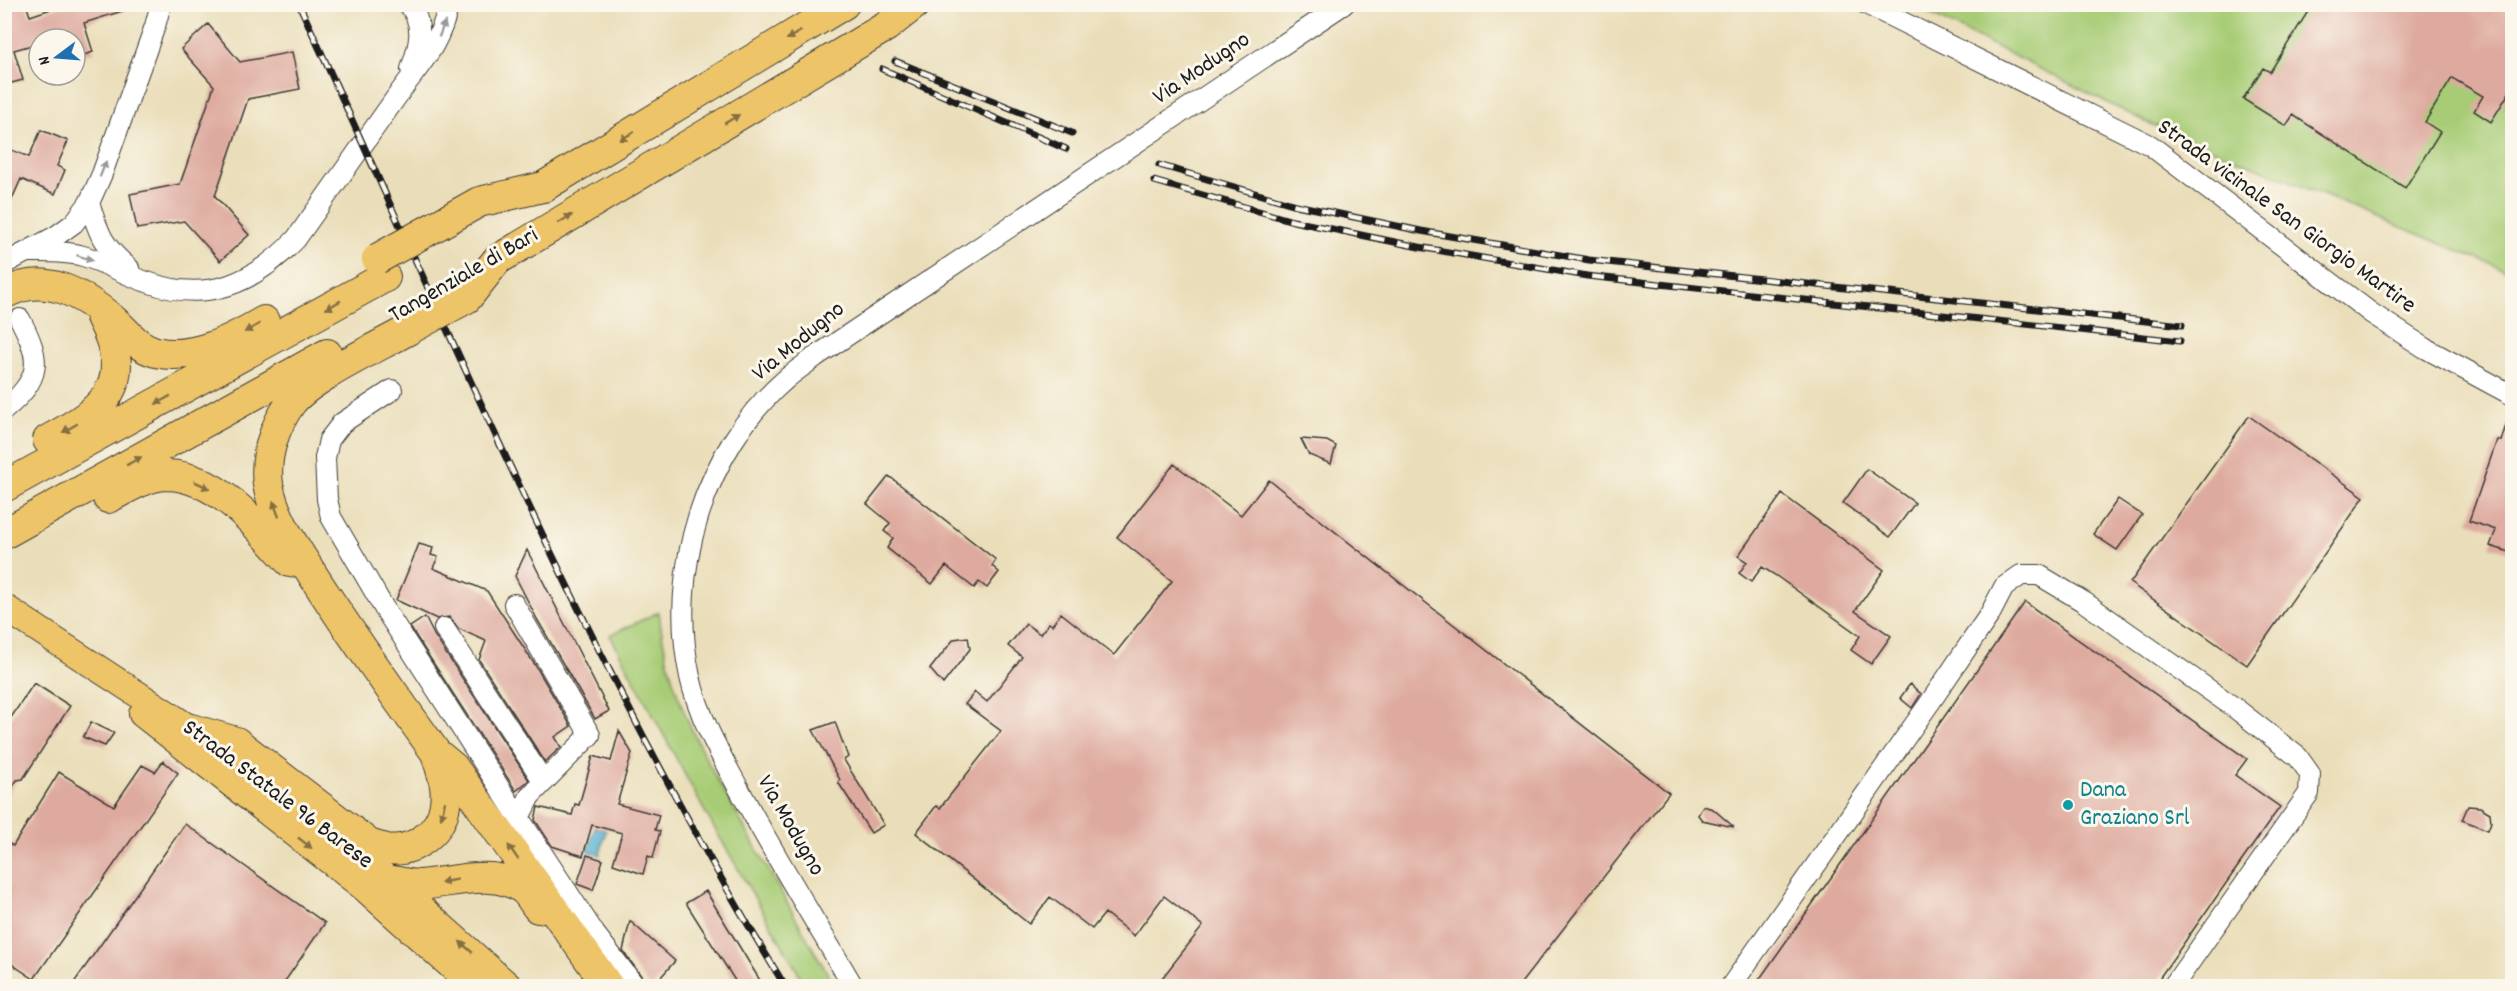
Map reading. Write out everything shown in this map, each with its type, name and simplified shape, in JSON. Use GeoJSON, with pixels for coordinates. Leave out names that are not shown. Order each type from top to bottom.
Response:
{"type":"FeatureCollection","features":[{"type":"Feature","properties":{"kind":"highway","name":"Tangenziale di Bari"},"geometry":{"type":"LineString","coordinates":[[4,488],[381,268],[543,187],[844,4]]}},
{"type":"Feature","properties":{"kind":"highway","name":"Tangenziale di Bari"},"geometry":{"type":"LineString","coordinates":[[4,534],[403,322],[496,260],[887,26],[915,4]]}},
{"type":"Feature","properties":{"kind":"highway"},"geometry":{"type":"LineString","coordinates":[[12,307],[11,290],[36,284],[60,285],[81,294],[97,309],[113,319],[131,339],[139,344],[155,352],[183,353],[212,347],[381,268]]}},
{"type":"Feature","properties":{"kind":"highway"},"geometry":{"type":"LineString","coordinates":[[4,465],[78,424],[99,407],[109,393],[116,375],[116,355],[110,334],[97,309]]}},
{"type":"Feature","properties":{"kind":"highway"},"geometry":{"type":"LineString","coordinates":[[403,322],[309,386],[292,401],[277,425],[269,453],[268,482],[275,510],[337,613],[436,753],[453,767],[608,987]]}},
{"type":"Feature","properties":{"kind":"highway"},"geometry":{"type":"LineString","coordinates":[[46,510],[98,503],[142,480],[168,475],[196,481],[217,492],[258,528],[337,613]]}},
{"type":"Feature","properties":{"kind":"highway"},"geometry":{"type":"LineString","coordinates":[[191,729],[236,742],[369,844],[388,849],[407,848],[425,839],[439,825],[446,804],[445,781],[436,753]]}},
{"type":"Feature","properties":{"kind":"highway"},"geometry":{"type":"LineString","coordinates":[[391,881],[416,885],[471,878],[508,882],[524,890],[538,909],[584,951]]}},
{"type":"Feature","properties":{"kind":"main road","name":"Strada Statale 96 Barese"},"geometry":{"type":"LineString","coordinates":[[4,607],[191,729],[391,881],[508,987]]}},
{"type":"Feature","properties":{"kind":"main road","name":"Strada Statale 96 Barese"},"geometry":{"type":"LineString","coordinates":[[29,624],[364,888],[473,987]]}},
{"type":"Feature","properties":{"kind":"street"},"geometry":{"type":"LineString","coordinates":[[4,264],[74,223],[89,204],[155,26],[160,4]]}},
{"type":"Feature","properties":{"kind":"street"},"geometry":{"type":"LineString","coordinates":[[404,86],[420,44],[416,15],[408,4]]}},
{"type":"Feature","properties":{"kind":"street"},"geometry":{"type":"LineString","coordinates":[[27,252],[84,256],[147,283],[178,290],[202,291],[223,288],[250,278],[275,261],[296,239],[404,86],[426,60],[437,42],[449,4]]}},
{"type":"Feature","properties":{"kind":"street","name":"Via Modugno"},"geometry":{"type":"LineString","coordinates":[[853,987],[729,771],[706,722],[690,678],[685,645],[685,584],[695,531],[712,480],[728,451],[761,405],[786,379],[815,357],[1344,4]]}},
{"type":"Feature","properties":{"kind":"street","name":"Strada vicinale San Giorgio Martire"},"geometry":{"type":"LineString","coordinates":[[1866,4],[2150,145],[2371,313],[2425,348],[2512,395]]}},
{"type":"Feature","properties":{"kind":"street"},"geometry":{"type":"LineString","coordinates":[[89,204],[101,237],[111,254],[147,283]]}},
{"type":"Feature","properties":{"kind":"street"},"geometry":{"type":"LineString","coordinates":[[4,410],[23,395],[33,378],[35,360],[31,340],[12,307]]}},
{"type":"Feature","properties":{"kind":"street"},"geometry":{"type":"LineString","coordinates":[[392,390],[342,423],[329,440],[325,458],[327,500],[331,518],[384,608],[519,818],[595,934],[635,987]]}},
{"type":"Feature","properties":{"kind":"street"},"geometry":{"type":"LineString","coordinates":[[1731,987],[1964,653],[1990,614],[2004,587],[2021,575],[2039,575],[2084,602],[2244,715],[2298,757],[2310,774],[2309,793],[2173,987]]}},
{"type":"Feature","properties":{"kind":"street"},"geometry":{"type":"LineString","coordinates":[[514,604],[590,735],[530,796],[519,818]]}},
{"type":"Feature","properties":{"kind":"street"},"geometry":{"type":"LineString","coordinates":[[444,628],[544,782]]}},
{"type":"Feature","properties":{"kind":"green space"},"geometry":{"type":"Polygon","coordinates":[[[1912,5],[2512,5],[2512,273],[2144,121],[1912,5]]]}},
{"type":"Feature","properties":{"kind":"green space"},"geometry":{"type":"Polygon","coordinates":[[[659,612],[671,674],[692,730],[720,784],[835,986],[806,986],[705,812],[610,635],[659,612]]]}},
{"type":"Feature","properties":{"kind":"water"},"geometry":{"type":"Polygon","coordinates":[[[595,827],[606,831],[600,855],[588,851],[595,827]]]}},
{"type":"Feature","properties":{"kind":"building"},"geometry":{"type":"Polygon","coordinates":[[[4,4],[26,4],[30,16],[66,4],[131,4],[132,8],[84,23],[85,27],[27,27],[27,46],[14,50],[23,80],[4,85],[4,4]]]}},
{"type":"Feature","properties":{"kind":"building"},"geometry":{"type":"Polygon","coordinates":[[[2512,4],[2512,88],[2491,122],[2474,111],[2483,96],[2452,78],[2425,122],[2440,132],[2405,188],[2293,115],[2286,126],[2243,99],[2263,68],[2270,72],[2312,5],[2512,4]]]}},
{"type":"Feature","properties":{"kind":"building"},"geometry":{"type":"Polygon","coordinates":[[[208,24],[240,62],[292,52],[300,89],[248,99],[215,196],[249,235],[220,261],[184,221],[137,229],[130,194],[180,184],[214,86],[181,49],[208,24]]]}},
{"type":"Feature","properties":{"kind":"building"},"geometry":{"type":"Polygon","coordinates":[[[87,33],[93,52],[87,54],[87,33]]]}},
{"type":"Feature","properties":{"kind":"building"},"geometry":{"type":"Polygon","coordinates":[[[41,130],[68,141],[57,166],[65,170],[55,194],[21,179],[4,217],[4,147],[29,157],[41,130]]]}},
{"type":"Feature","properties":{"kind":"building"},"geometry":{"type":"Polygon","coordinates":[[[2510,413],[2512,414],[2512,553],[2490,546],[2496,530],[2469,521],[2497,440],[2501,441],[2510,413]]]}},
{"type":"Feature","properties":{"kind":"building"},"geometry":{"type":"Polygon","coordinates":[[[2249,416],[2364,497],[2247,665],[2130,583],[2249,416]]]}},
{"type":"Feature","properties":{"kind":"building"},"geometry":{"type":"Polygon","coordinates":[[[1301,439],[1327,441],[1336,446],[1331,464],[1309,455],[1301,439]]]}},
{"type":"Feature","properties":{"kind":"building"},"geometry":{"type":"Polygon","coordinates":[[[1174,464],[1241,515],[1269,480],[1669,793],[1518,987],[1155,987],[1203,926],[1164,896],[1134,936],[1105,913],[1092,929],[1050,897],[1029,924],[916,833],[936,806],[940,808],[1001,731],[965,704],[975,692],[987,702],[1022,657],[1008,646],[1026,624],[1040,634],[1049,623],[1052,625],[1061,613],[1114,655],[1172,581],[1117,537],[1174,464]]]}},
{"type":"Feature","properties":{"kind":"building"},"geometry":{"type":"Polygon","coordinates":[[[1867,469],[1915,503],[1890,537],[1843,503],[1867,469]]]}},
{"type":"Feature","properties":{"kind":"building"},"geometry":{"type":"Polygon","coordinates":[[[889,476],[996,560],[992,566],[999,572],[987,588],[979,582],[974,588],[946,566],[932,584],[887,548],[893,538],[884,531],[890,523],[867,504],[889,476]]]}},
{"type":"Feature","properties":{"kind":"building"},"geometry":{"type":"Polygon","coordinates":[[[1782,494],[1884,570],[1855,611],[1891,636],[1871,664],[1851,650],[1860,636],[1775,575],[1762,567],[1751,582],[1739,573],[1747,562],[1738,556],[1782,494]]]}},
{"type":"Feature","properties":{"kind":"building"},"geometry":{"type":"Polygon","coordinates":[[[2118,499],[2142,515],[2117,550],[2093,534],[2118,499]]]}},
{"type":"Feature","properties":{"kind":"building"},"geometry":{"type":"Polygon","coordinates":[[[419,544],[433,548],[431,555],[438,557],[433,568],[487,591],[571,726],[555,737],[561,747],[545,762],[479,660],[486,641],[459,629],[449,617],[437,619],[396,600],[419,544]]]}},
{"type":"Feature","properties":{"kind":"building"},"geometry":{"type":"Polygon","coordinates":[[[527,550],[609,711],[595,719],[515,576],[527,550]]]}},
{"type":"Feature","properties":{"kind":"building","name":"Dana Graziano Srl"},"geometry":{"type":"Polygon","coordinates":[[[2025,602],[2247,759],[2235,775],[2280,807],[2153,987],[1754,987],[2025,602]]]}},
{"type":"Feature","properties":{"kind":"building"},"geometry":{"type":"Polygon","coordinates":[[[425,617],[434,635],[529,780],[516,791],[410,627],[425,617]]]}},
{"type":"Feature","properties":{"kind":"building"},"geometry":{"type":"Polygon","coordinates":[[[968,637],[970,649],[943,684],[930,669],[954,639],[968,637]]]}},
{"type":"Feature","properties":{"kind":"building"},"geometry":{"type":"Polygon","coordinates":[[[34,683],[70,706],[23,779],[17,780],[4,800],[4,728],[34,683]]]}},
{"type":"Feature","properties":{"kind":"building"},"geometry":{"type":"Polygon","coordinates":[[[1910,684],[1921,694],[1912,708],[1900,698],[1910,684]]]}},
{"type":"Feature","properties":{"kind":"building"},"geometry":{"type":"Polygon","coordinates":[[[91,722],[114,733],[105,746],[83,737],[91,722]]]}},
{"type":"Feature","properties":{"kind":"building"},"geometry":{"type":"Polygon","coordinates":[[[835,722],[848,757],[844,760],[884,825],[871,833],[838,782],[840,780],[813,730],[835,722]]]}},
{"type":"Feature","properties":{"kind":"building"},"geometry":{"type":"Polygon","coordinates":[[[619,731],[632,753],[617,804],[659,815],[655,830],[660,831],[653,858],[648,856],[643,874],[613,864],[622,833],[592,825],[583,856],[552,846],[535,820],[538,807],[572,815],[575,804],[579,805],[593,756],[611,761],[619,731]]]}},
{"type":"Feature","properties":{"kind":"building"},"geometry":{"type":"Polygon","coordinates":[[[163,761],[178,773],[34,979],[4,959],[4,841],[13,846],[59,772],[114,806],[142,765],[155,772],[163,761]]]}},
{"type":"Feature","properties":{"kind":"building"},"geometry":{"type":"Polygon","coordinates":[[[1703,806],[1713,809],[1734,827],[1702,820],[1698,815],[1703,806]]]}},
{"type":"Feature","properties":{"kind":"building"},"geometry":{"type":"Polygon","coordinates":[[[2468,806],[2480,807],[2490,813],[2491,822],[2488,830],[2462,820],[2468,806]]]}},
{"type":"Feature","properties":{"kind":"building"},"geometry":{"type":"Polygon","coordinates":[[[185,824],[325,923],[281,987],[71,987],[185,824]]]}},
{"type":"Feature","properties":{"kind":"building"},"geometry":{"type":"Polygon","coordinates":[[[587,855],[603,860],[593,890],[577,884],[587,855]]]}},
{"type":"Feature","properties":{"kind":"building"},"geometry":{"type":"Polygon","coordinates":[[[706,891],[764,987],[739,987],[686,903],[706,891]]]}},
{"type":"Feature","properties":{"kind":"building"},"geometry":{"type":"Polygon","coordinates":[[[630,921],[675,961],[652,987],[647,984],[623,951],[630,921]]]}},
{"type":"Feature","properties":{"kind":"railway"},"geometry":{"type":"LineString","coordinates":[[299,4],[469,379],[587,626],[715,868],[785,986]]}},
{"type":"Feature","properties":{"kind":"railway"},"geometry":{"type":"LineString","coordinates":[[895,61],[1072,133]]}},
{"type":"Feature","properties":{"kind":"railway"},"geometry":{"type":"LineString","coordinates":[[882,69],[1066,149]]}},
{"type":"Feature","properties":{"kind":"railway"},"geometry":{"type":"LineString","coordinates":[[1159,165],[1296,205],[1421,231],[1589,260],[2182,325]]}},
{"type":"Feature","properties":{"kind":"railway"},"geometry":{"type":"LineString","coordinates":[[1154,181],[1293,221],[1419,247],[1587,276],[2180,341]]}},
{"type":"Feature","properties":{"kind":"place","name":"Dana Graziano Srl"},"geometry":{"type":"Point","coordinates":[2068,805]}}]}
